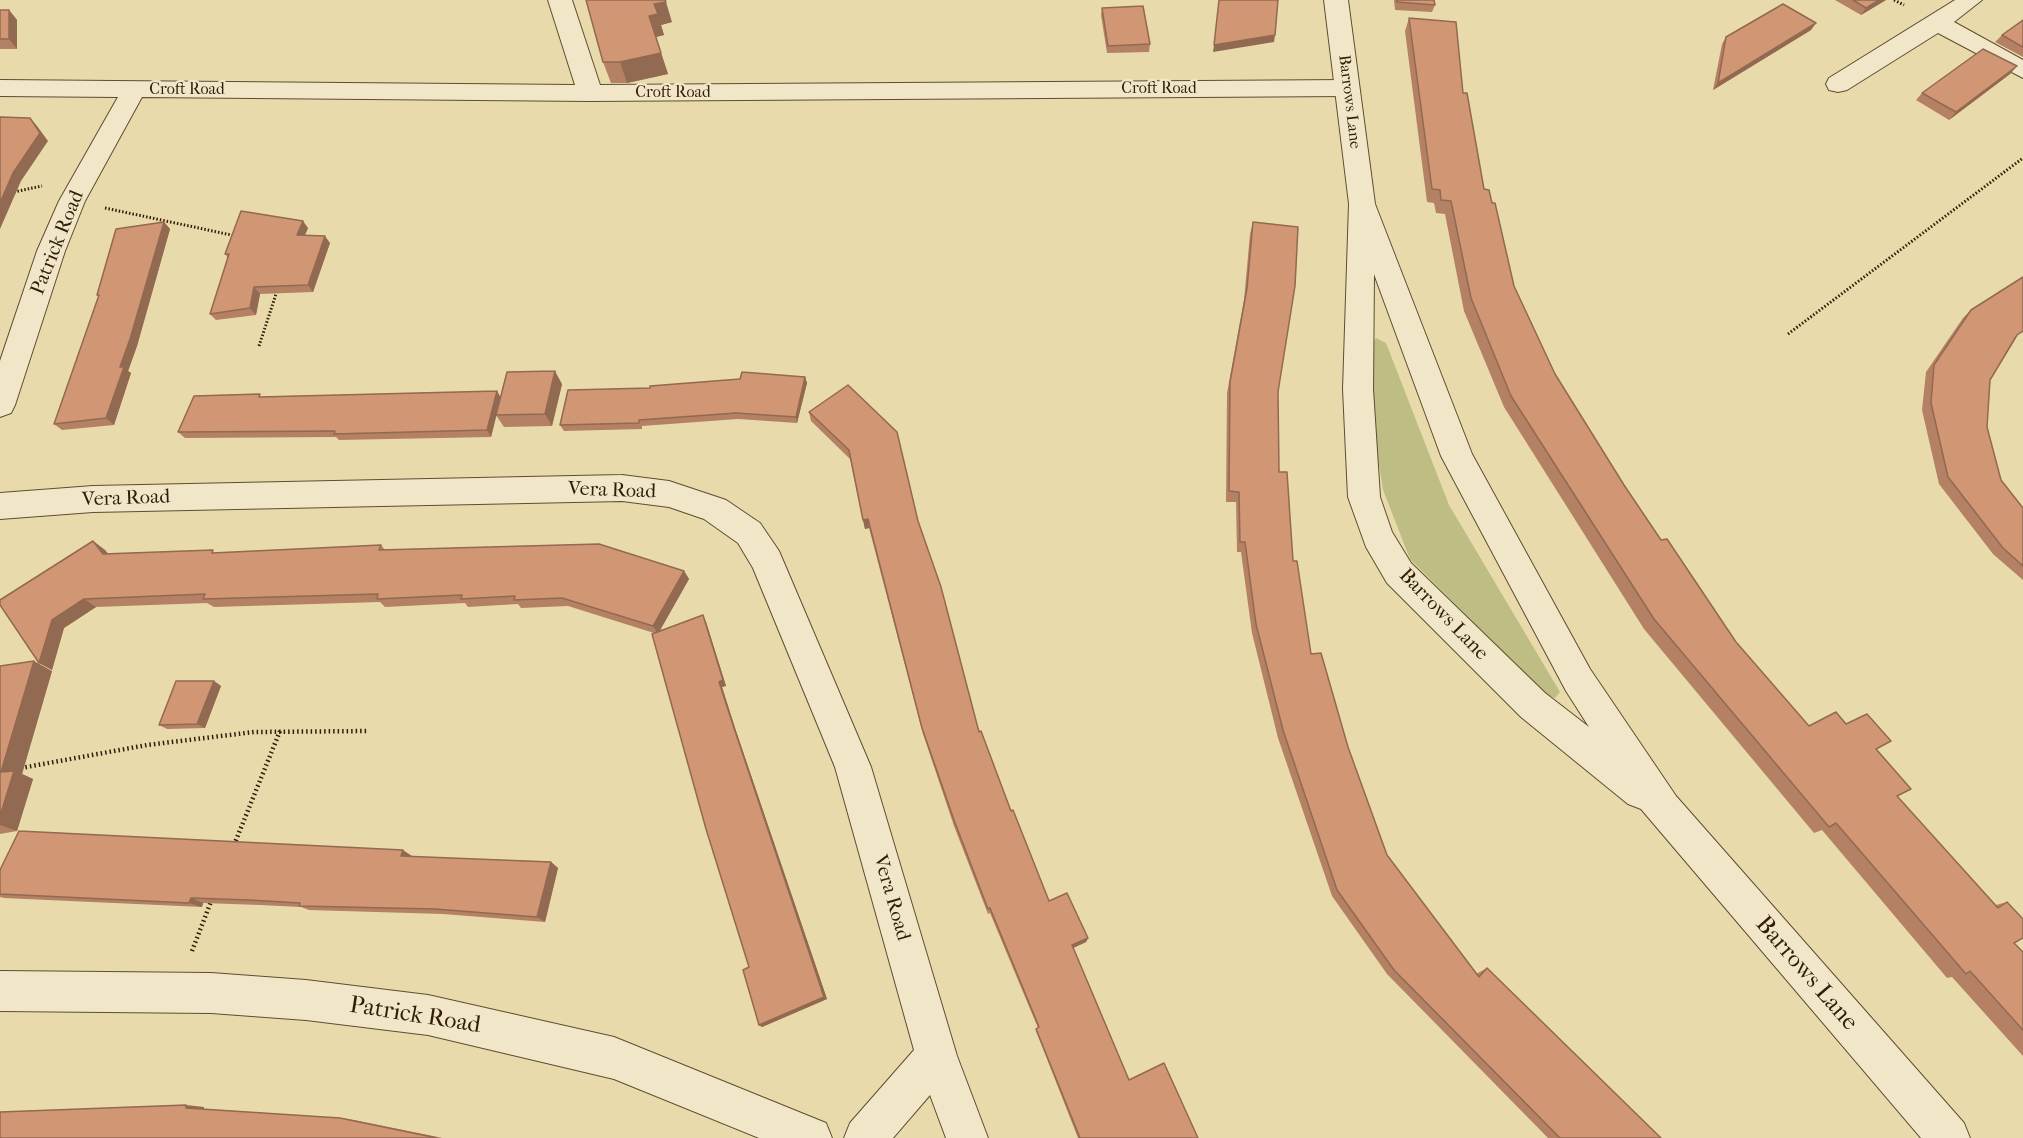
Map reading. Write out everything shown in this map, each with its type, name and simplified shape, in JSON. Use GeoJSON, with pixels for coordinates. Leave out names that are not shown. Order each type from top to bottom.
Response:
{"type":"FeatureCollection","features":[{"type":"Feature","properties":{"kind":"street"},"geometry":{"type":"LineString","coordinates":[[560,0],[590,93]]}},
{"type":"Feature","properties":{"kind":"street","name":"Barrows Lane"},"geometry":{"type":"LineString","coordinates":[[1336,0],[1362,204],[1358,388],[1364,497],[1377,537],[1400,573],[1533,705],[1663,809]]}},
{"type":"Feature","properties":{"kind":"street"},"geometry":{"type":"LineString","coordinates":[[1838,84],[1938,23],[1970,0]]}},
{"type":"Feature","properties":{"kind":"street"},"geometry":{"type":"LineString","coordinates":[[1938,23],[2023,70]]}},
{"type":"Feature","properties":{"kind":"street","name":"Croft Road"},"geometry":{"type":"LineString","coordinates":[[0,88],[590,93],[1347,88]]}},
{"type":"Feature","properties":{"kind":"street","name":"Patrick Road"},"geometry":{"type":"LineString","coordinates":[[0,405],[51,251],[72,201],[134,90]]}},
{"type":"Feature","properties":{"kind":"street","name":"Barrows Lane"},"geometry":{"type":"LineString","coordinates":[[1362,204],[1457,456],[1578,680],[1663,809],[1949,1138]]}},
{"type":"Feature","properties":{"kind":"street","name":"Vera Road"},"geometry":{"type":"LineString","coordinates":[[0,506],[93,499],[622,488],[669,494],[715,509],[749,533],[767,561],[853,766],[936,1056],[967,1138]]}},
{"type":"Feature","properties":{"kind":"street","name":"Patrick Road"},"geometry":{"type":"LineString","coordinates":[[0,991],[175,993],[306,1000],[428,1015],[554,1042],[614,1058],[811,1138]]}},
{"type":"Feature","properties":{"kind":"street"},"geometry":{"type":"LineString","coordinates":[[865,1138],[936,1056]]}},
{"type":"Feature","properties":{"kind":"path"},"geometry":{"type":"LineString","coordinates":[[1788,334],[2023,158]]}},
{"type":"Feature","properties":{"kind":"path"},"geometry":{"type":"LineString","coordinates":[[72,201],[241,237]]}},
{"type":"Feature","properties":{"kind":"path"},"geometry":{"type":"LineString","coordinates":[[259,346],[280,280]]}},
{"type":"Feature","properties":{"kind":"path"},"geometry":{"type":"LineString","coordinates":[[232,851],[280,731]]}},
{"type":"Feature","properties":{"kind":"path"},"geometry":{"type":"LineString","coordinates":[[11,770],[147,745],[280,731],[368,731]]}},
{"type":"Feature","properties":{"kind":"path"},"geometry":{"type":"LineString","coordinates":[[175,993],[214,895]]}},
{"type":"Feature","properties":{"kind":"green space"},"geometry":{"type":"Polygon","coordinates":[[[1376,338],[1386,343],[1449,505],[1560,692],[1555,698],[1545,694],[1410,559],[1383,490],[1372,420],[1373,343],[1376,338]]]}},
{"type":"Feature","properties":{"kind":"building"},"geometry":{"type":"Polygon","coordinates":[[[586,0],[665,0],[666,2],[654,4],[658,14],[649,16],[661,53],[620,62],[603,62],[586,0]]]}},
{"type":"Feature","properties":{"kind":"building"},"geometry":{"type":"Polygon","coordinates":[[[1219,0],[1278,0],[1275,35],[1214,45],[1219,0]]]}},
{"type":"Feature","properties":{"kind":"building"},"geometry":{"type":"Polygon","coordinates":[[[1397,0],[1434,0],[1435,5],[1397,2],[1397,0]]]}},
{"type":"Feature","properties":{"kind":"building"},"geometry":{"type":"Polygon","coordinates":[[[1853,0],[1879,0],[1866,8],[1853,0]]]}},
{"type":"Feature","properties":{"kind":"building"},"geometry":{"type":"Polygon","coordinates":[[[1783,4],[1816,23],[1718,83],[1726,37],[1783,4]]]}},
{"type":"Feature","properties":{"kind":"building"},"geometry":{"type":"Polygon","coordinates":[[[1143,6],[1150,44],[1108,46],[1102,8],[1143,6]]]}},
{"type":"Feature","properties":{"kind":"building"},"geometry":{"type":"Polygon","coordinates":[[[0,10],[9,10],[9,39],[0,39],[0,10]]]}},
{"type":"Feature","properties":{"kind":"building"},"geometry":{"type":"Polygon","coordinates":[[[1409,18],[1456,22],[1463,93],[1467,93],[1484,189],[1489,190],[1492,203],[1495,203],[1514,286],[1555,374],[1661,540],[1667,539],[1736,642],[1809,726],[1836,712],[1846,724],[1867,714],[1891,741],[1876,749],[1911,789],[1897,796],[1998,908],[2007,902],[2023,919],[2023,938],[2014,943],[2023,952],[2023,1030],[1970,971],[1966,974],[1836,823],[1829,827],[1654,619],[1511,396],[1471,298],[1451,201],[1441,200],[1440,190],[1432,189],[1409,18]]]}},
{"type":"Feature","properties":{"kind":"building"},"geometry":{"type":"Polygon","coordinates":[[[2023,20],[2023,47],[2002,35],[2023,20]]]}},
{"type":"Feature","properties":{"kind":"building"},"geometry":{"type":"Polygon","coordinates":[[[1983,49],[2017,66],[1956,112],[1922,93],[1983,49]]]}},
{"type":"Feature","properties":{"kind":"building"},"geometry":{"type":"Polygon","coordinates":[[[0,117],[30,118],[40,133],[13,173],[0,203],[0,117]]]}},
{"type":"Feature","properties":{"kind":"building"},"geometry":{"type":"Polygon","coordinates":[[[241,211],[303,221],[297,235],[325,236],[308,285],[254,287],[250,308],[210,314],[229,254],[225,254],[241,211]]]}},
{"type":"Feature","properties":{"kind":"building"},"geometry":{"type":"Polygon","coordinates":[[[164,222],[120,367],[124,367],[106,418],[54,424],[99,295],[97,295],[116,229],[164,222]]]}},
{"type":"Feature","properties":{"kind":"building"},"geometry":{"type":"Polygon","coordinates":[[[1253,222],[1298,227],[1295,286],[1278,392],[1279,472],[1287,472],[1293,561],[1297,561],[1311,654],[1321,653],[1348,747],[1387,855],[1479,977],[1487,968],[1661,1138],[1560,1138],[1394,970],[1337,890],[1283,730],[1256,624],[1245,542],[1240,542],[1239,492],[1229,491],[1230,382],[1247,288],[1253,222]]]}},
{"type":"Feature","properties":{"kind":"building"},"geometry":{"type":"Polygon","coordinates":[[[2023,277],[2023,331],[2017,335],[1990,380],[1987,427],[2001,480],[2023,508],[2023,566],[2003,548],[1948,477],[1931,403],[1934,365],[1971,310],[2023,277]]]}},
{"type":"Feature","properties":{"kind":"building"},"geometry":{"type":"Polygon","coordinates":[[[555,371],[545,414],[496,415],[507,372],[555,371]]]}},
{"type":"Feature","properties":{"kind":"building"},"geometry":{"type":"Polygon","coordinates":[[[742,372],[805,377],[796,417],[736,413],[639,420],[639,423],[560,425],[568,390],[650,388],[650,386],[740,379],[742,372]]]}},
{"type":"Feature","properties":{"kind":"building"},"geometry":{"type":"Polygon","coordinates":[[[848,385],[897,432],[918,521],[941,587],[979,732],[981,731],[1011,811],[1013,810],[1049,901],[1067,893],[1088,938],[1072,945],[1129,1080],[1164,1063],[1198,1138],[1080,1138],[1036,1029],[1039,1027],[990,908],[988,909],[922,728],[868,519],[863,520],[849,450],[809,412],[848,385]]]}},
{"type":"Feature","properties":{"kind":"building"},"geometry":{"type":"Polygon","coordinates":[[[497,391],[487,430],[334,434],[335,431],[178,432],[194,396],[260,394],[259,397],[497,391]]]}},
{"type":"Feature","properties":{"kind":"building"},"geometry":{"type":"Polygon","coordinates":[[[93,541],[103,554],[213,550],[212,553],[381,545],[379,550],[599,544],[684,571],[653,626],[562,598],[514,600],[515,596],[461,599],[462,595],[377,599],[378,594],[203,599],[205,594],[84,599],[52,620],[39,663],[0,605],[0,600],[93,541]]]}},
{"type":"Feature","properties":{"kind":"building"},"geometry":{"type":"Polygon","coordinates":[[[703,615],[723,680],[719,682],[824,997],[759,1025],[743,970],[749,967],[706,829],[652,634],[703,615]]]}},
{"type":"Feature","properties":{"kind":"building"},"geometry":{"type":"Polygon","coordinates":[[[34,661],[1,772],[14,771],[0,816],[0,666],[34,661]]]}},
{"type":"Feature","properties":{"kind":"building"},"geometry":{"type":"Polygon","coordinates":[[[176,681],[214,681],[197,724],[159,725],[176,681]]]}},
{"type":"Feature","properties":{"kind":"building"},"geometry":{"type":"Polygon","coordinates":[[[19,831],[403,850],[401,856],[551,862],[537,917],[435,909],[299,906],[300,903],[249,900],[191,898],[189,903],[0,894],[0,870],[19,831]]]}},
{"type":"Feature","properties":{"kind":"building"},"geometry":{"type":"Polygon","coordinates":[[[186,1105],[186,1108],[340,1118],[437,1138],[0,1138],[0,1112],[186,1105]]]}}]}
